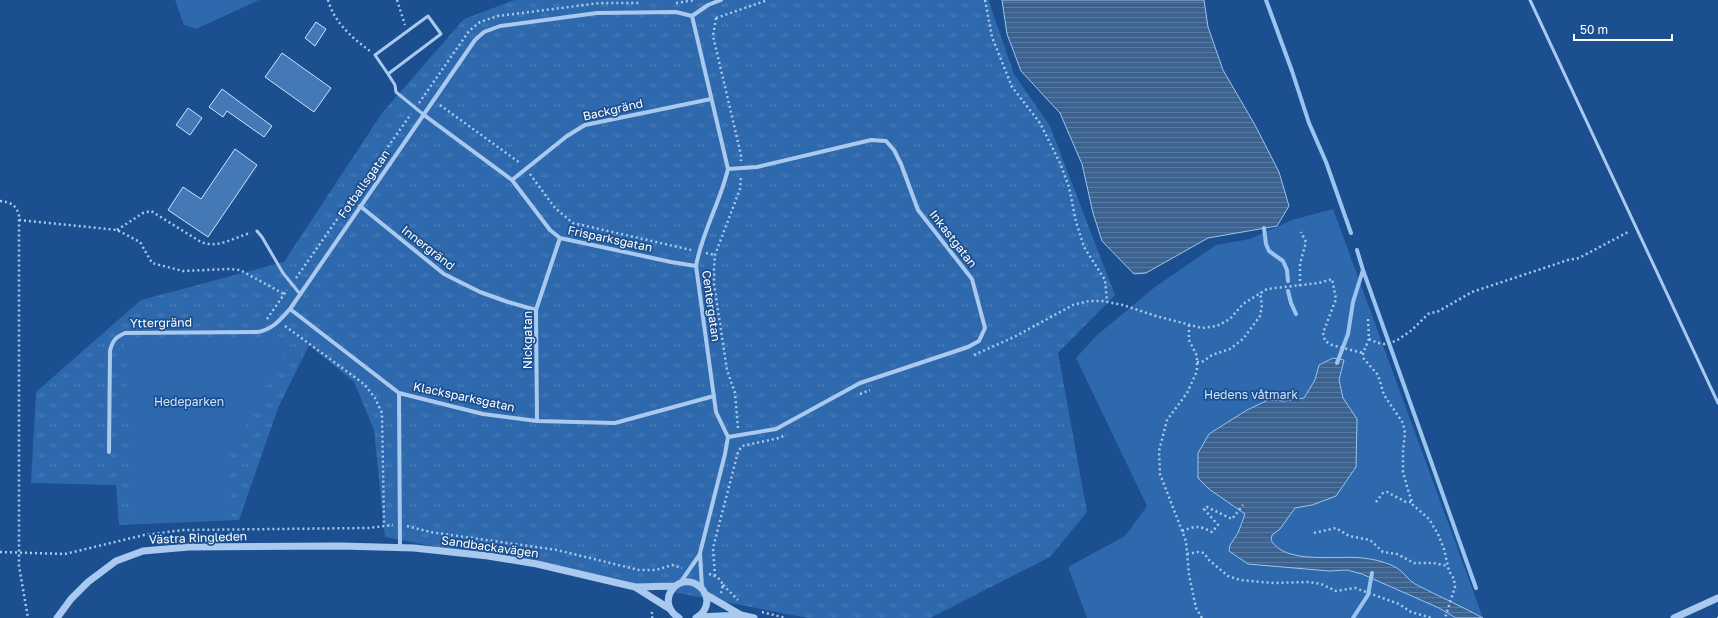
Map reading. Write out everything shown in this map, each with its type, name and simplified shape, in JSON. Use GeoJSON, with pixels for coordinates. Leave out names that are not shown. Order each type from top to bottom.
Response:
{"type":"FeatureCollection","features":[{"type":"Feature","properties":{"kind":"street"},"geometry":{"type":"LineString","coordinates":[[692,16],[708,5],[720,0]]}},
{"type":"Feature","properties":{"kind":"street","name":"Fotballsgatan"},"geometry":{"type":"LineString","coordinates":[[290,309],[474,40],[484,32],[500,26],[597,13],[676,12],[692,16]]}},
{"type":"Feature","properties":{"kind":"street","name":"Centergatan"},"geometry":{"type":"LineString","coordinates":[[692,16],[728,169],[723,188],[698,251],[696,266],[716,412],[728,437]]}},
{"type":"Feature","properties":{"kind":"street","name":"Backgränd"},"geometry":{"type":"LineString","coordinates":[[512,180],[567,136],[585,125],[711,99]]}},
{"type":"Feature","properties":{"kind":"street","name":"Frisparksgatan"},"geometry":{"type":"LineString","coordinates":[[424,115],[512,180],[550,230],[560,238],[696,266]]}},
{"type":"Feature","properties":{"kind":"street","name":"Inkastgatan"},"geometry":{"type":"LineString","coordinates":[[728,169],[757,167],[871,140],[886,141],[894,150],[918,210],[972,279],[985,328],[979,341],[968,347],[860,383],[776,429],[728,437]]}},
{"type":"Feature","properties":{"kind":"street","name":"Innergränd"},"geometry":{"type":"LineString","coordinates":[[360,206],[444,274],[480,292],[536,310]]}},
{"type":"Feature","properties":{"kind":"street","name":"Nickgatan"},"geometry":{"type":"LineString","coordinates":[[537,421],[536,310],[560,238]]}},
{"type":"Feature","properties":{"kind":"street"},"geometry":{"type":"LineString","coordinates":[[290,309],[399,393],[400,547]]}},
{"type":"Feature","properties":{"kind":"street","name":"Yttergränd"},"geometry":{"type":"LineString","coordinates":[[110,452],[110,352],[112,342],[118,336],[125,333],[258,332],[267,330],[279,322],[290,309]]}},
{"type":"Feature","properties":{"kind":"street","name":"Klacksparksgatan"},"geometry":{"type":"LineString","coordinates":[[399,393],[483,414],[537,421],[615,423],[714,396]]}},
{"type":"Feature","properties":{"kind":"street"},"geometry":{"type":"LineString","coordinates":[[697,617],[706,606],[700,554],[728,437]]}},
{"type":"Feature","properties":{"kind":"street","name":"Västra Ringleden"},"geometry":{"type":"LineString","coordinates":[[57,618],[71,599],[105,568],[116,561],[143,551],[189,546],[341,546]]}},
{"type":"Feature","properties":{"kind":"street","name":"Sandbackavägen"},"geometry":{"type":"LineString","coordinates":[[341,546],[400,547],[488,556],[530,563],[635,587],[692,582],[704,591]]}},
{"type":"Feature","properties":{"kind":"street"},"geometry":{"type":"LineString","coordinates":[[674,615],[668,596],[700,554]]}},
{"type":"Feature","properties":{"kind":"street","name":"Sandbackavägen"},"geometry":{"type":"LineString","coordinates":[[635,587],[674,615]]}},
{"type":"Feature","properties":{"kind":"street"},"geometry":{"type":"LineString","coordinates":[[704,591],[741,614],[754,618]]}},
{"type":"Feature","properties":{"kind":"street"},"geometry":{"type":"LineString","coordinates":[[1674,618],[1718,598]]}},
{"type":"Feature","properties":{"kind":"street"},"geometry":{"type":"LineString","coordinates":[[697,617],[741,614]]}},
{"type":"Feature","properties":{"kind":"lane"},"geometry":{"type":"LineString","coordinates":[[1530,0],[1718,403]]}},
{"type":"Feature","properties":{"kind":"lane"},"geometry":{"type":"LineString","coordinates":[[388,74],[442,34],[428,16],[375,55],[395,85],[396,92],[424,115]]}},
{"type":"Feature","properties":{"kind":"lane"},"geometry":{"type":"LineString","coordinates":[[257,231],[283,273],[300,294]]}},
{"type":"Feature","properties":{"kind":"path"},"geometry":{"type":"LineString","coordinates":[[328,0],[330,8],[343,27],[353,38],[375,55]]}},
{"type":"Feature","properties":{"kind":"path"},"geometry":{"type":"LineString","coordinates":[[397,0],[407,31]]}},
{"type":"Feature","properties":{"kind":"path"},"geometry":{"type":"LineString","coordinates":[[672,3],[695,0]]}},
{"type":"Feature","properties":{"kind":"path"},"geometry":{"type":"LineString","coordinates":[[715,576],[713,548],[738,452],[742,446],[736,414],[735,393],[728,370],[714,284],[714,268],[716,255],[740,189],[741,155],[713,36],[716,18],[768,0]]}},
{"type":"Feature","properties":{"kind":"path"},"geometry":{"type":"LineString","coordinates":[[985,0],[992,37],[1012,87],[1040,123],[1060,163],[1069,187],[1076,222],[1084,247],[1105,280],[1107,302]]}},
{"type":"Feature","properties":{"kind":"path"},"geometry":{"type":"LineString","coordinates":[[258,332],[469,31],[480,22],[498,16],[600,3],[648,3]]}},
{"type":"Feature","properties":{"kind":"path"},"geometry":{"type":"LineString","coordinates":[[425,94],[520,163],[555,208],[573,223],[716,255]]}},
{"type":"Feature","properties":{"kind":"path"},"geometry":{"type":"LineString","coordinates":[[0,201],[16,207],[19,220],[18,552],[28,618]]}},
{"type":"Feature","properties":{"kind":"path"},"geometry":{"type":"LineString","coordinates":[[117,230],[143,213],[151,211],[206,244],[225,243],[238,236],[257,231]]}},
{"type":"Feature","properties":{"kind":"path"},"geometry":{"type":"LineString","coordinates":[[19,220],[117,230],[140,242],[152,263],[183,272],[228,269],[240,270],[284,294]]}},
{"type":"Feature","properties":{"kind":"path"},"geometry":{"type":"LineString","coordinates":[[1369,339],[1384,344],[1396,341],[1412,330],[1428,314],[1439,311],[1472,292],[1568,260],[1579,258],[1636,228]]}},
{"type":"Feature","properties":{"kind":"path"},"geometry":{"type":"LineString","coordinates":[[1300,232],[1306,242],[1300,264],[1300,286]]}},
{"type":"Feature","properties":{"kind":"path"},"geometry":{"type":"LineString","coordinates":[[969,356],[1014,337],[1073,305],[1089,301],[1123,305],[1144,313],[1202,328],[1217,326],[1230,319],[1243,304],[1267,288],[1300,286],[1332,279],[1336,299],[1323,333],[1325,341],[1332,345],[1363,353]]}},
{"type":"Feature","properties":{"kind":"path"},"geometry":{"type":"LineString","coordinates":[[1197,362],[1202,362],[1212,355],[1230,349],[1242,339],[1260,316],[1262,305],[1260,292]]}},
{"type":"Feature","properties":{"kind":"path"},"geometry":{"type":"LineString","coordinates":[[270,316],[364,384],[375,398],[382,413],[384,525]]}},
{"type":"Feature","properties":{"kind":"path"},"geometry":{"type":"LineString","coordinates":[[1368,319],[1369,339],[1363,353],[1364,359],[1378,375],[1384,395],[1403,423],[1406,434],[1403,451],[1403,472],[1412,502],[1429,519],[1438,534],[1444,549],[1448,566],[1454,579],[1456,587],[1445,618]]}},
{"type":"Feature","properties":{"kind":"path"},"geometry":{"type":"LineString","coordinates":[[1189,325],[1189,340],[1197,356],[1197,371],[1187,393],[1167,420],[1159,451],[1160,474],[1186,542],[1189,575],[1196,608],[1202,618]]}},
{"type":"Feature","properties":{"kind":"path"},"geometry":{"type":"LineString","coordinates":[[1376,502],[1383,493],[1387,492],[1406,502],[1412,502]]}},
{"type":"Feature","properties":{"kind":"path"},"geometry":{"type":"LineString","coordinates":[[1182,531],[1196,526],[1201,526],[1212,532],[1218,525],[1204,509],[1207,506],[1232,519],[1243,505]]}},
{"type":"Feature","properties":{"kind":"path"},"geometry":{"type":"LineString","coordinates":[[1314,533],[1336,528],[1349,536],[1370,540],[1383,552],[1397,554],[1414,563],[1433,563],[1448,566]]}},
{"type":"Feature","properties":{"kind":"path"},"geometry":{"type":"LineString","coordinates":[[0,552],[18,552]]}},
{"type":"Feature","properties":{"kind":"path"},"geometry":{"type":"LineString","coordinates":[[1187,554],[1198,552],[1204,554],[1228,576],[1240,580],[1273,583],[1309,582],[1321,584],[1336,591],[1355,588],[1399,604],[1411,612],[1432,618]]}},
{"type":"Feature","properties":{"kind":"path"},"geometry":{"type":"LineString","coordinates":[[723,585],[742,604]]}},
{"type":"Feature","properties":{"kind":"path"},"geometry":{"type":"LineString","coordinates":[[757,610],[786,618]]}},
{"type":"Feature","properties":{"kind":"green space"},"geometry":{"type":"Polygon","coordinates":[[[175,0],[259,0],[196,29],[184,25],[175,0]]]}},
{"type":"Feature","properties":{"kind":"green space"},"geometry":{"type":"Polygon","coordinates":[[[515,0],[989,0],[1014,74],[1050,126],[1115,295],[1058,353],[1087,512],[1050,557],[930,618],[808,618],[385,537],[374,430],[354,382],[309,345],[278,408],[239,520],[119,525],[116,485],[31,483],[36,392],[141,300],[284,262],[382,113],[464,19],[515,0]]]}},
{"type":"Feature","properties":{"kind":"green space","name":"Hedens våtmark"},"geometry":{"type":"Polygon","coordinates":[[[1333,209],[1483,618],[1087,618],[1068,567],[1125,536],[1147,506],[1076,358],[1096,336],[1155,287],[1216,245],[1250,239],[1292,220],[1333,209]]]}},
{"type":"Feature","properties":{"kind":"green space","name":"Hedeparken"},"geometry":{"type":"Polygon","coordinates":[[[292,340],[228,457],[232,516],[134,521],[124,341],[292,340]]]}},
{"type":"Feature","properties":{"kind":"shaded area"},"geometry":{"type":"Polygon","coordinates":[[[1002,0],[1204,0],[1208,27],[1223,70],[1255,125],[1279,172],[1289,206],[1277,226],[1208,238],[1146,273],[1134,274],[1102,241],[1093,213],[1082,164],[1060,113],[1021,71],[1007,34],[1002,0]]]}},
{"type":"Feature","properties":{"kind":"shaded area"},"geometry":{"type":"Polygon","coordinates":[[[1333,358],[1344,360],[1339,380],[1343,398],[1357,419],[1356,467],[1336,496],[1312,505],[1295,508],[1280,529],[1272,535],[1271,540],[1278,548],[1287,553],[1299,556],[1352,557],[1375,560],[1389,564],[1399,570],[1415,584],[1483,618],[1456,618],[1439,608],[1362,574],[1347,570],[1329,571],[1248,564],[1229,551],[1230,545],[1238,533],[1245,514],[1209,489],[1198,478],[1198,453],[1209,434],[1247,410],[1268,400],[1284,401],[1304,398],[1315,380],[1319,365],[1333,358]]]}},
{"type":"Feature","properties":{"kind":"building"},"geometry":{"type":"Polygon","coordinates":[[[316,22],[326,29],[315,46],[305,38],[316,22]]]}},
{"type":"Feature","properties":{"kind":"building"},"geometry":{"type":"Polygon","coordinates":[[[282,53],[331,88],[314,112],[265,77],[282,53]]]}},
{"type":"Feature","properties":{"kind":"building"},"geometry":{"type":"Polygon","coordinates":[[[222,89],[272,126],[264,137],[227,111],[223,117],[209,107],[222,89]]]}},
{"type":"Feature","properties":{"kind":"building"},"geometry":{"type":"Polygon","coordinates":[[[188,108],[202,118],[190,135],[176,125],[188,108]]]}},
{"type":"Feature","properties":{"kind":"building"},"geometry":{"type":"Polygon","coordinates":[[[235,149],[257,165],[208,237],[168,210],[183,187],[201,199],[235,149]]]}},
{"type":"Feature","properties":{"kind":"waterway"},"geometry":{"type":"LineString","coordinates":[[1266,0],[1309,123],[1326,162],[1351,233]]}},
{"type":"Feature","properties":{"kind":"waterway"},"geometry":{"type":"LineString","coordinates":[[1264,228],[1266,244],[1269,251],[1283,261],[1287,270],[1288,281]]}},
{"type":"Feature","properties":{"kind":"waterway"},"geometry":{"type":"LineString","coordinates":[[1337,363],[1348,334],[1353,302],[1363,270],[1357,250]]}},
{"type":"Feature","properties":{"kind":"waterway"},"geometry":{"type":"LineString","coordinates":[[1363,270],[1476,588]]}},
{"type":"Feature","properties":{"kind":"waterway"},"geometry":{"type":"LineString","coordinates":[[1288,291],[1296,314]]}},
{"type":"Feature","properties":{"kind":"waterway"},"geometry":{"type":"LineString","coordinates":[[1353,618],[1368,595],[1372,573]]}}]}
